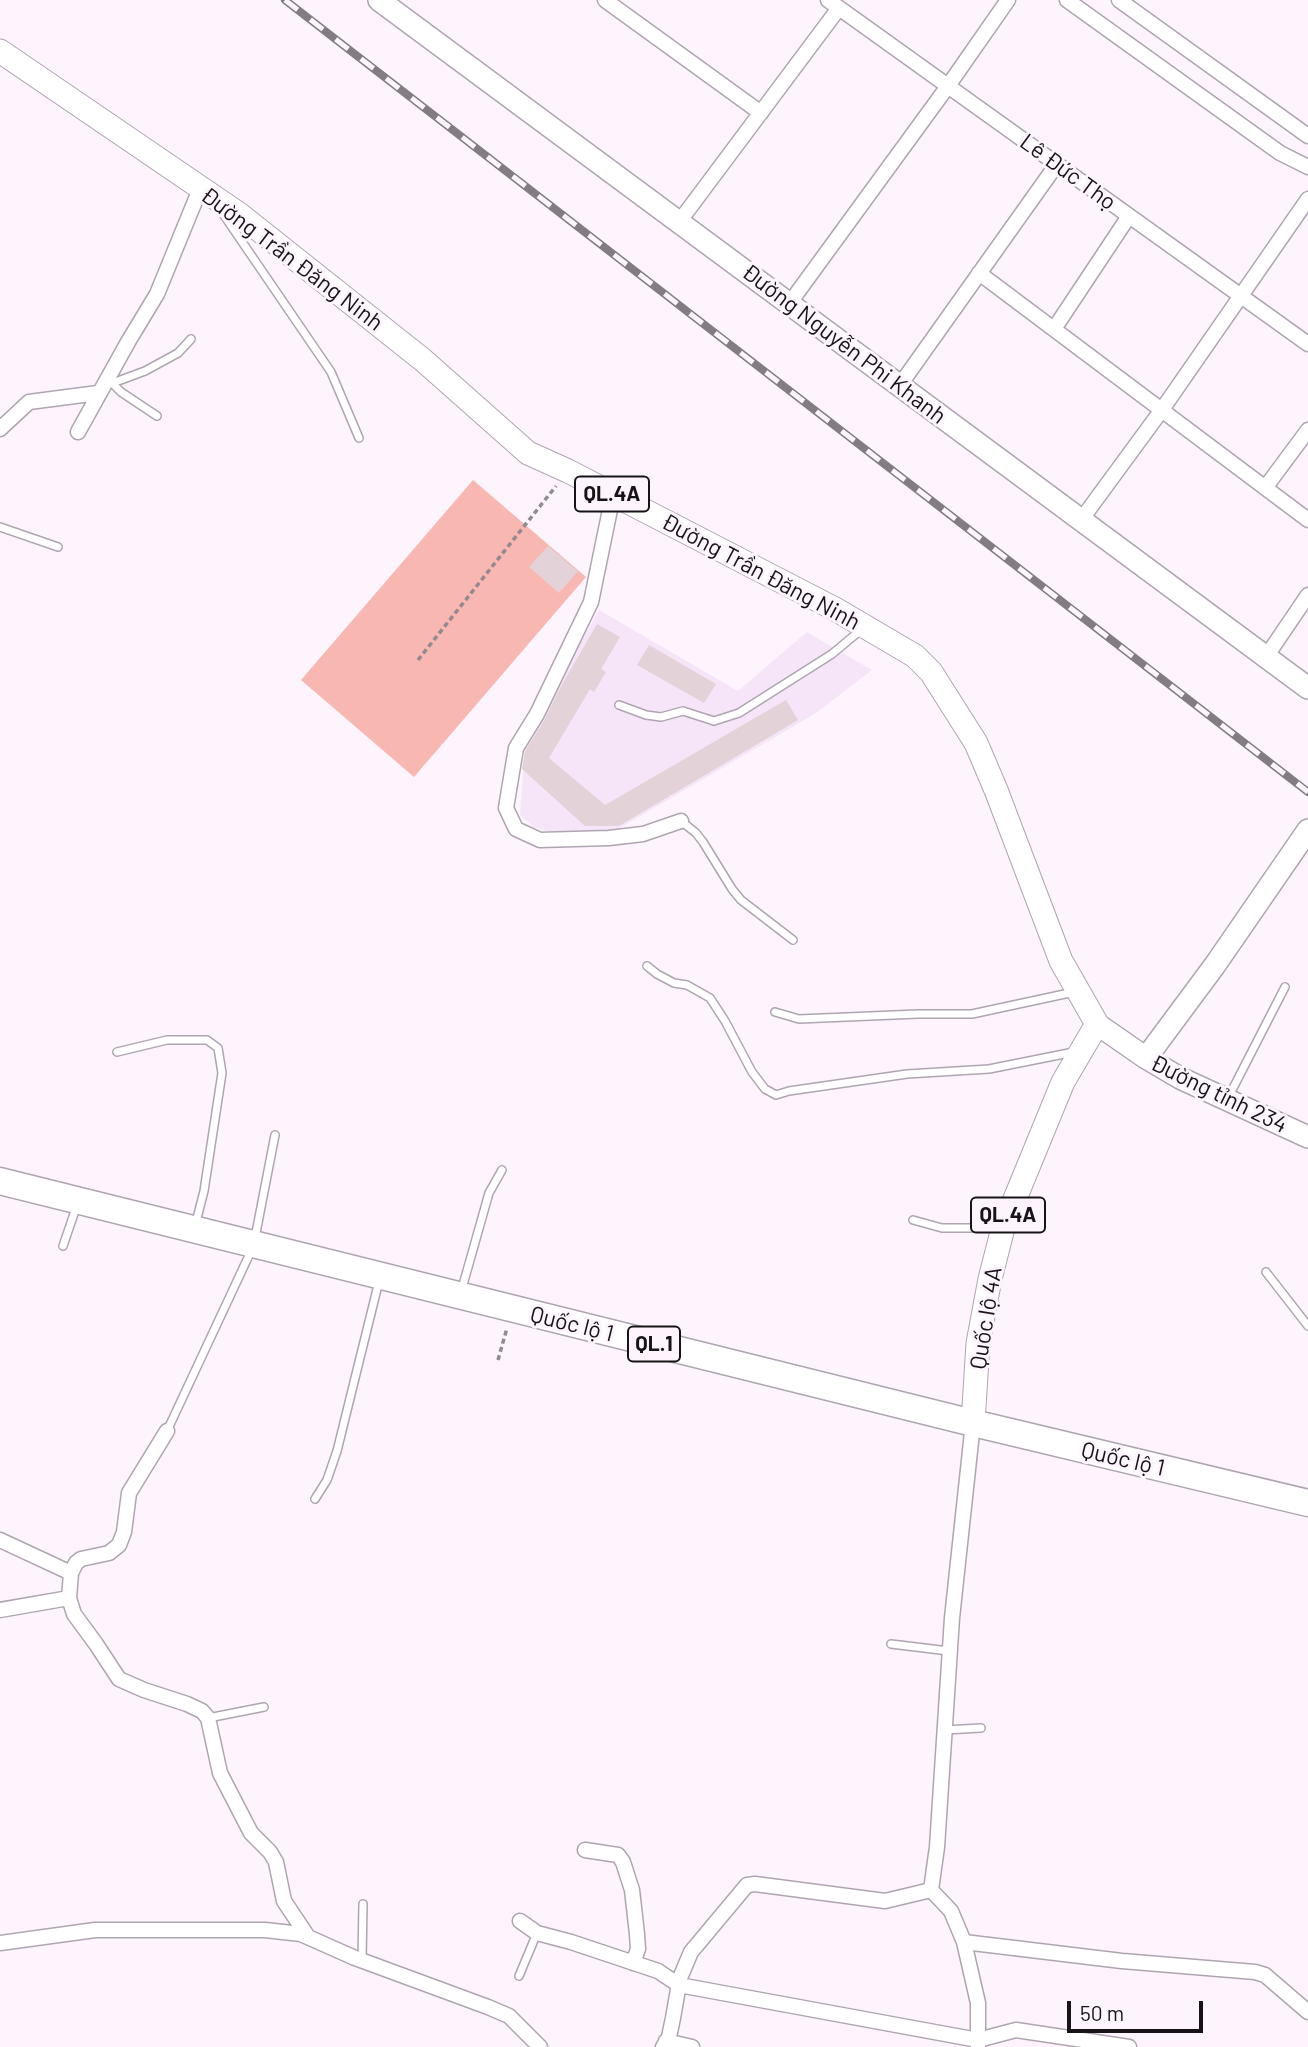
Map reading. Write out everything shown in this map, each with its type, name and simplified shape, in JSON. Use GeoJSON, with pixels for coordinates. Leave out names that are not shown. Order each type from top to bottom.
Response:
{"type":"FeatureCollection","features":[{"type":"Feature","properties":{"kind":"highway","name":"Quốc lộ 1"},"geometry":{"type":"LineString","coordinates":[[0,1181],[973,1423],[1308,1503]]}},
{"type":"Feature","properties":{"kind":"main road","name":"Đường Trần Đăng Ninh"},"geometry":{"type":"LineString","coordinates":[[0,51],[271,238],[423,360],[528,453],[568,471],[865,626],[915,656],[931,672],[976,743],[1061,961],[1097,1024]]}},
{"type":"Feature","properties":{"kind":"main road","name":"Quốc lộ 4A"},"geometry":{"type":"LineString","coordinates":[[973,1423],[978,1343],[989,1279],[1003,1228],[1063,1082],[1097,1024]]}},
{"type":"Feature","properties":{"kind":"street"},"geometry":{"type":"LineString","coordinates":[[789,304],[948,86],[1007,0]]}},
{"type":"Feature","properties":{"kind":"street"},"geometry":{"type":"LineString","coordinates":[[1067,0],[1280,153],[1308,167]]}},
{"type":"Feature","properties":{"kind":"street"},"geometry":{"type":"LineString","coordinates":[[1119,0],[1308,136]]}},
{"type":"Feature","properties":{"kind":"street","name":"Đường Nguyễn Phi Khanh"},"geometry":{"type":"LineString","coordinates":[[386,2],[1308,688]]}},
{"type":"Feature","properties":{"kind":"street"},"geometry":{"type":"LineString","coordinates":[[614,3],[761,113]]}},
{"type":"Feature","properties":{"kind":"street"},"geometry":{"type":"LineString","coordinates":[[679,222],[761,113],[834,4]]}},
{"type":"Feature","properties":{"kind":"street","name":"Lê Đức Thọ"},"geometry":{"type":"LineString","coordinates":[[834,4],[1308,344]]}},
{"type":"Feature","properties":{"kind":"street"},"geometry":{"type":"LineString","coordinates":[[900,386],[1057,164]]}},
{"type":"Feature","properties":{"kind":"street"},"geometry":{"type":"LineString","coordinates":[[78,432],[158,294],[205,192]]}},
{"type":"Feature","properties":{"kind":"street"},"geometry":{"type":"LineString","coordinates":[[1081,520],[1161,411],[1308,199]]}},
{"type":"Feature","properties":{"kind":"street"},"geometry":{"type":"LineString","coordinates":[[1055,329],[1129,216]]}},
{"type":"Feature","properties":{"kind":"street"},"geometry":{"type":"LineString","coordinates":[[979,273],[1308,520]]}},
{"type":"Feature","properties":{"kind":"street"},"geometry":{"type":"LineString","coordinates":[[0,429],[29,402],[104,386]]}},
{"type":"Feature","properties":{"kind":"street"},"geometry":{"type":"LineString","coordinates":[[1265,488],[1308,430]]}},
{"type":"Feature","properties":{"kind":"street"},"geometry":{"type":"LineString","coordinates":[[613,495],[591,602],[537,714],[516,748],[506,808],[516,829],[540,840],[643,834],[681,821]]}},
{"type":"Feature","properties":{"kind":"street"},"geometry":{"type":"LineString","coordinates":[[1266,657],[1308,595]]}},
{"type":"Feature","properties":{"kind":"street"},"geometry":{"type":"LineString","coordinates":[[1146,1058],[1215,965],[1308,830]]}},
{"type":"Feature","properties":{"kind":"street","name":"Đường tỉnh 234"},"geometry":{"type":"LineString","coordinates":[[1097,1024],[1180,1078],[1308,1137]]}},
{"type":"Feature","properties":{"kind":"street"},"geometry":{"type":"LineString","coordinates":[[931,1890],[937,1847],[962,1516],[973,1423]]}},
{"type":"Feature","properties":{"kind":"street"},"geometry":{"type":"LineString","coordinates":[[167,1431],[129,1493],[124,1532],[119,1545],[109,1553],[80,1559],[76,1563],[71,1573],[69,1598],[74,1614],[119,1679],[187,1704],[202,1711],[208,1718],[220,1773],[251,1833],[276,1862],[284,1901],[308,1937]]}},
{"type":"Feature","properties":{"kind":"street"},"geometry":{"type":"LineString","coordinates":[[0,1540],[71,1573]]}},
{"type":"Feature","properties":{"kind":"street"},"geometry":{"type":"LineString","coordinates":[[0,1611],[69,1598]]}},
{"type":"Feature","properties":{"kind":"street"},"geometry":{"type":"LineString","coordinates":[[585,1850],[618,1855],[623,1862],[632,1890],[637,1934],[638,1949],[633,1963]]}},
{"type":"Feature","properties":{"kind":"street"},"geometry":{"type":"LineString","coordinates":[[692,2047],[665,2044],[679,1985],[691,1952],[747,1885],[885,1901],[931,1890]]}},
{"type":"Feature","properties":{"kind":"street"},"geometry":{"type":"LineString","coordinates":[[931,1890],[951,1911],[964,1942],[978,2003],[978,2043]]}},
{"type":"Feature","properties":{"kind":"street"},"geometry":{"type":"LineString","coordinates":[[520,1921],[537,1933],[658,1971],[679,1985],[978,2043],[1016,2030],[1129,2047]]}},
{"type":"Feature","properties":{"kind":"street"},"geometry":{"type":"LineString","coordinates":[[0,1943],[94,1930],[265,1930],[301,1934],[362,1961],[509,2016],[540,2047]]}},
{"type":"Feature","properties":{"kind":"street"},"geometry":{"type":"LineString","coordinates":[[964,1942],[1122,1961],[1255,1972],[1265,1975],[1308,2012]]}},
{"type":"Feature","properties":{"kind":"lane"},"geometry":{"type":"LineString","coordinates":[[205,192],[331,372],[359,438]]}},
{"type":"Feature","properties":{"kind":"lane"},"geometry":{"type":"LineString","coordinates":[[104,386],[145,371],[178,353],[191,339]]}},
{"type":"Feature","properties":{"kind":"lane"},"geometry":{"type":"LineString","coordinates":[[104,386],[121,393],[157,416]]}},
{"type":"Feature","properties":{"kind":"lane"},"geometry":{"type":"LineString","coordinates":[[0,527],[58,547]]}},
{"type":"Feature","properties":{"kind":"lane"},"geometry":{"type":"LineString","coordinates":[[618,705],[646,715],[661,717],[683,711],[714,721],[739,713],[832,654],[865,626]]}},
{"type":"Feature","properties":{"kind":"lane"},"geometry":{"type":"LineString","coordinates":[[681,821],[703,842],[741,900],[793,940]]}},
{"type":"Feature","properties":{"kind":"lane"},"geometry":{"type":"LineString","coordinates":[[647,966],[657,974],[687,985],[710,998],[752,1072],[765,1089],[776,1095],[907,1074],[989,1069],[1082,1050]]}},
{"type":"Feature","properties":{"kind":"lane"},"geometry":{"type":"LineString","coordinates":[[1227,1100],[1285,987]]}},
{"type":"Feature","properties":{"kind":"lane"},"geometry":{"type":"LineString","coordinates":[[775,1012],[799,1019],[972,1014],[1078,991]]}},
{"type":"Feature","properties":{"kind":"lane"},"geometry":{"type":"LineString","coordinates":[[117,1052],[167,1040],[207,1040],[218,1048],[222,1073],[204,1191],[194,1230]]}},
{"type":"Feature","properties":{"kind":"lane"},"geometry":{"type":"LineString","coordinates":[[167,1431],[254,1244],[275,1135]]}},
{"type":"Feature","properties":{"kind":"lane"},"geometry":{"type":"LineString","coordinates":[[460,1296],[489,1193],[502,1170]]}},
{"type":"Feature","properties":{"kind":"lane"},"geometry":{"type":"LineString","coordinates":[[63,1246],[79,1201]]}},
{"type":"Feature","properties":{"kind":"lane"},"geometry":{"type":"LineString","coordinates":[[913,1220],[942,1228],[1003,1228]]}},
{"type":"Feature","properties":{"kind":"lane"},"geometry":{"type":"LineString","coordinates":[[1266,1272],[1308,1326]]}},
{"type":"Feature","properties":{"kind":"lane"},"geometry":{"type":"LineString","coordinates":[[315,1499],[327,1480],[337,1451],[380,1277]]}},
{"type":"Feature","properties":{"kind":"lane"},"geometry":{"type":"LineString","coordinates":[[891,1644],[950,1651]]}},
{"type":"Feature","properties":{"kind":"lane"},"geometry":{"type":"LineString","coordinates":[[208,1718],[264,1707]]}},
{"type":"Feature","properties":{"kind":"lane"},"geometry":{"type":"LineString","coordinates":[[945,1730],[981,1728]]}},
{"type":"Feature","properties":{"kind":"lane"},"geometry":{"type":"LineString","coordinates":[[362,1961],[363,1904]]}},
{"type":"Feature","properties":{"kind":"lane"},"geometry":{"type":"LineString","coordinates":[[519,1976],[537,1933]]}},
{"type":"Feature","properties":{"kind":"path"},"geometry":{"type":"LineString","coordinates":[[418,660],[568,471]]}},
{"type":"Feature","properties":{"kind":"path"},"geometry":{"type":"LineString","coordinates":[[498,1360],[512,1309]]}},
{"type":"Feature","properties":{"kind":"shaded area"},"geometry":{"type":"Polygon","coordinates":[[[473,480],[586,577],[414,777],[301,680],[473,480]]]}},
{"type":"Feature","properties":{"kind":"shaded area"},"geometry":{"type":"Polygon","coordinates":[[[599,610],[738,691],[807,632],[872,670],[816,713],[613,832],[547,831],[534,827],[520,815],[525,743],[599,610]]]}},
{"type":"Feature","properties":{"kind":"building"},"geometry":{"type":"Polygon","coordinates":[[[548,546],[578,571],[559,593],[529,567],[548,546]]]}},
{"type":"Feature","properties":{"kind":"building"},"geometry":{"type":"Polygon","coordinates":[[[597,624],[620,637],[601,669],[606,672],[594,692],[590,689],[549,758],[605,805],[786,700],[798,720],[619,826],[585,826],[522,769],[525,751],[597,624]]]}},
{"type":"Feature","properties":{"kind":"building"},"geometry":{"type":"Polygon","coordinates":[[[649,645],[716,684],[704,703],[637,665],[649,645]]]}},
{"type":"Feature","properties":{"kind":"railway"},"geometry":{"type":"LineString","coordinates":[[285,0],[1308,792]]}}]}
